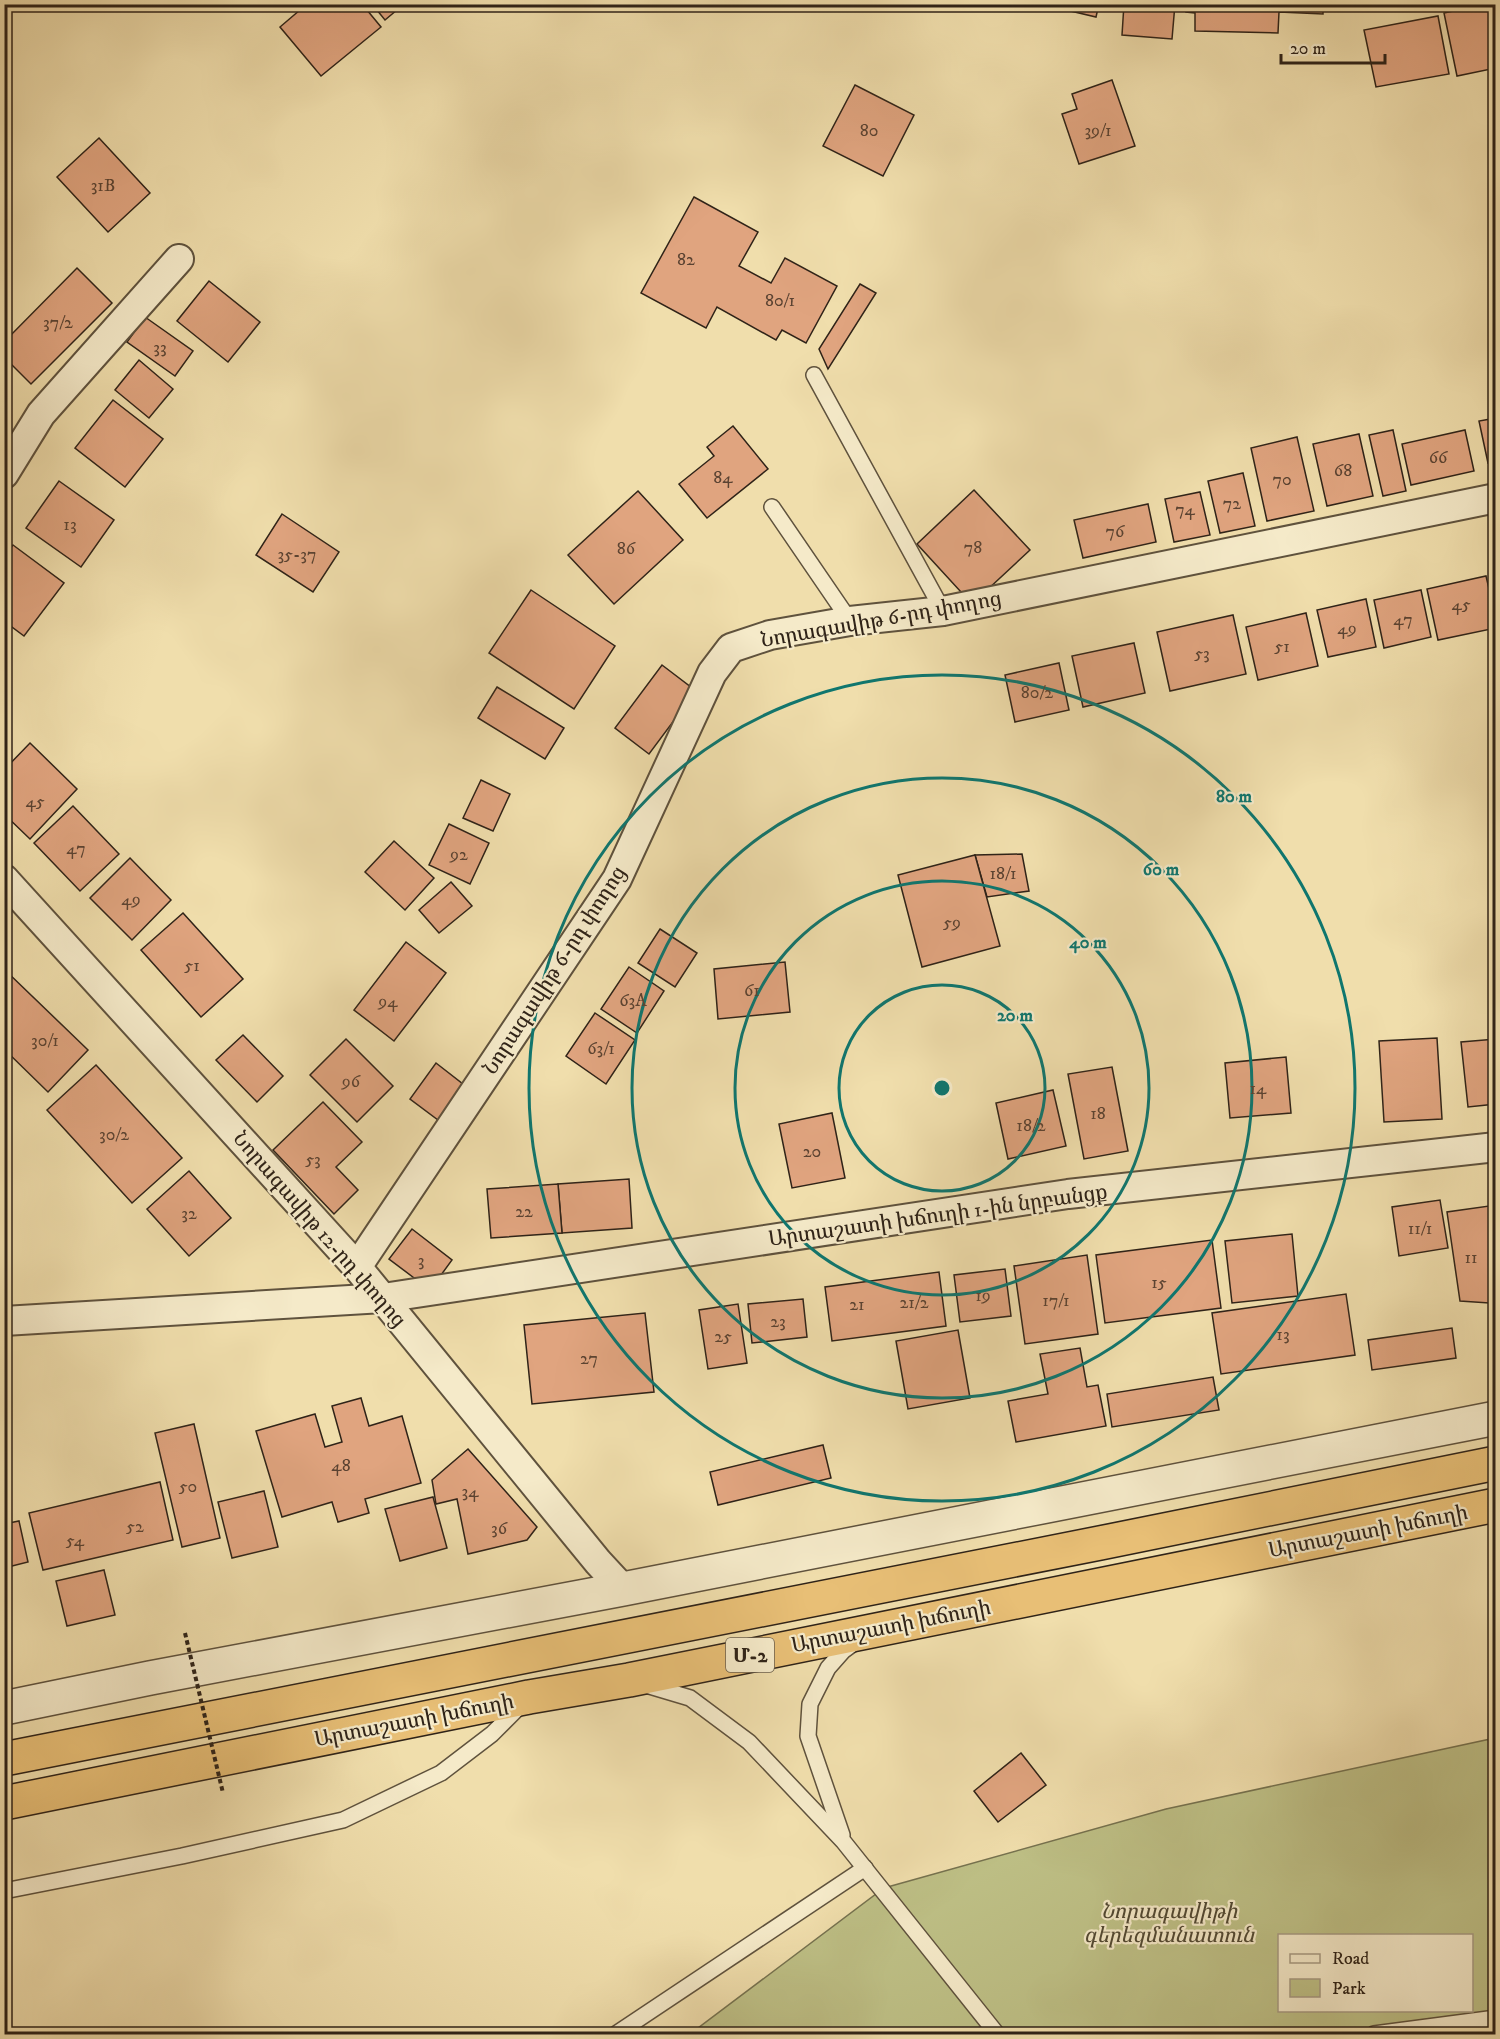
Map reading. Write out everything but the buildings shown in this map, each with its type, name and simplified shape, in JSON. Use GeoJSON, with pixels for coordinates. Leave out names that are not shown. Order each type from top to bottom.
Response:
{"type":"FeatureCollection","features":[{"type":"Feature","properties":{"kind":"highway","name":"Արտաշատի խճուղի"},"geometry":{"type":"LineString","coordinates":[[4,1759],[1496,1463]]}},
{"type":"Feature","properties":{"kind":"highway","name":"Արտաշատի խճուղի"},"geometry":{"type":"LineString","coordinates":[[4,1803],[1496,1505]]}},
{"type":"Feature","properties":{"kind":"street"},"geometry":{"type":"LineString","coordinates":[[4,474],[41,414],[179,260]]}},
{"type":"Feature","properties":{"kind":"street","name":"Նորագավիթ 6-րդ փողոց"},"geometry":{"type":"LineString","coordinates":[[357,1267],[617,879],[712,673],[731,648],[770,635],[850,621],[943,611],[1496,498]]}},
{"type":"Feature","properties":{"kind":"street","name":"Նորագավիթ 12-րդ փողոց"},"geometry":{"type":"LineString","coordinates":[[4,879],[357,1267],[598,1562],[623,1589]]}},
{"type":"Feature","properties":{"kind":"street","name":"Արտաշատի խճուղի 1-ին նրբանցք"},"geometry":{"type":"LineString","coordinates":[[4,1321],[383,1298],[1068,1194],[1496,1147]]}},
{"type":"Feature","properties":{"kind":"street"},"geometry":{"type":"LineString","coordinates":[[4,1708],[1496,1418]]}},
{"type":"Feature","properties":{"kind":"lane"},"geometry":{"type":"LineString","coordinates":[[814,375],[943,611]]}},
{"type":"Feature","properties":{"kind":"lane"},"geometry":{"type":"LineString","coordinates":[[772,507],[850,621]]}},
{"type":"Feature","properties":{"kind":"lane"},"geometry":{"type":"LineString","coordinates":[[843,1841],[808,1736],[810,1704],[828,1668],[843,1651],[873,1629]]}},
{"type":"Feature","properties":{"kind":"lane"},"geometry":{"type":"LineString","coordinates":[[629,1680],[690,1698],[749,1742],[843,1841],[997,2034]]}},
{"type":"Feature","properties":{"kind":"lane"},"geometry":{"type":"LineString","coordinates":[[4,1891],[182,1856],[344,1820],[441,1773],[492,1734],[529,1697]]}},
{"type":"Feature","properties":{"kind":"lane"},"geometry":{"type":"LineString","coordinates":[[616,2034],[865,1868]]}},
{"type":"Feature","properties":{"kind":"lane"},"geometry":{"type":"LineString","coordinates":[[1374,2034],[1496,2018]]}},
{"type":"Feature","properties":{"kind":"path"},"geometry":{"type":"LineString","coordinates":[[185,1633],[223,1793]]}},
{"type":"Feature","properties":{"kind":"green space","name":"Նորագավիթի գերեզմանատուն"},"geometry":{"type":"Polygon","coordinates":[[[1495,1738],[1495,2034],[690,2034],[884,1888],[1166,1809],[1495,1738]]]}}]}
